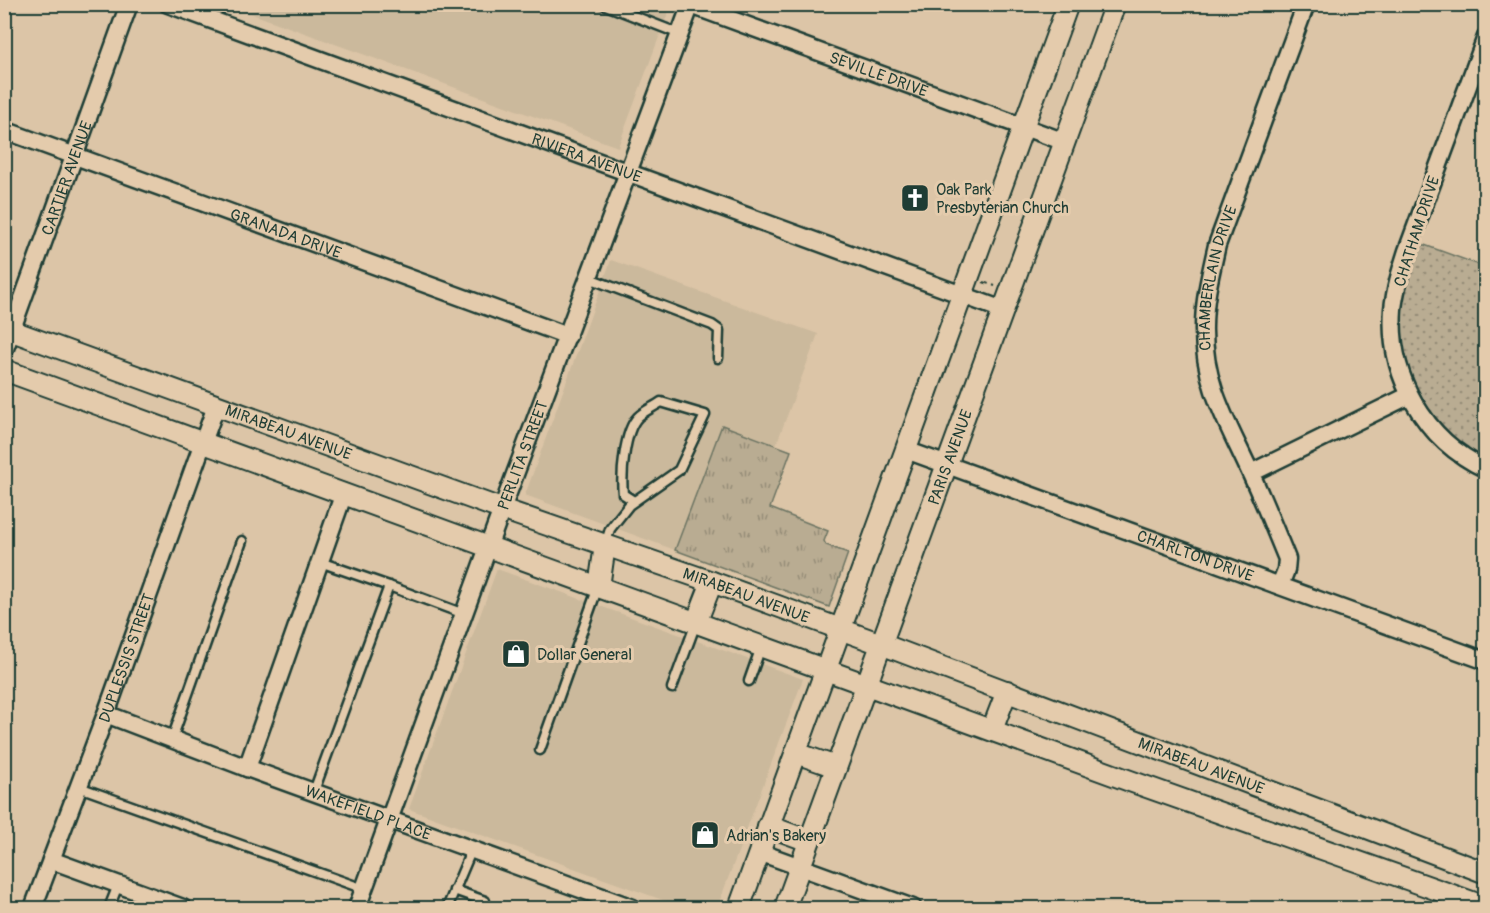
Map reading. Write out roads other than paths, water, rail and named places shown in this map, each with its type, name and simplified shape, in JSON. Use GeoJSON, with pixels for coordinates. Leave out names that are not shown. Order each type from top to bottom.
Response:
{"type":"FeatureCollection","features":[{"type":"Feature","properties":{"kind":"street","name":"CARTIER AVENUE"},"geometry":{"type":"LineString","coordinates":[[4,351],[8,329],[129,4]]}},
{"type":"Feature","properties":{"kind":"street","name":"RIVIERA AVENUE"},"geometry":{"type":"LineString","coordinates":[[168,4],[1003,310]]}},
{"type":"Feature","properties":{"kind":"street"},"geometry":{"type":"LineString","coordinates":[[739,909],[796,753],[810,703],[826,670],[1068,4]]}},
{"type":"Feature","properties":{"kind":"street","name":"PARIS AVENUE"},"geometry":{"type":"LineString","coordinates":[[785,909],[1115,4]]}},
{"type":"Feature","properties":{"kind":"street","name":"CHAMBERLAIN DRIVE"},"geometry":{"type":"LineString","coordinates":[[1280,585],[1286,570],[1287,558],[1251,473],[1218,405],[1206,364],[1203,327],[1208,284],[1217,245],[1306,4]]}},
{"type":"Feature","properties":{"kind":"street","name":"PERLITA STREET"},"geometry":{"type":"LineString","coordinates":[[357,909],[502,509],[691,5]]}},
{"type":"Feature","properties":{"kind":"street","name":"SEVILLE DRIVE"},"geometry":{"type":"LineString","coordinates":[[691,5],[1065,142]]}},
{"type":"Feature","properties":{"kind":"street","name":"CHATHAM DRIVE"},"geometry":{"type":"LineString","coordinates":[[1485,37],[1407,251],[1396,287],[1393,310],[1398,361],[1408,396],[1425,421],[1442,439],[1460,454],[1485,469]]}},
{"type":"Feature","properties":{"kind":"street","name":"GRANADA DRIVE"},"geometry":{"type":"LineString","coordinates":[[4,130],[568,336]]}},
{"type":"Feature","properties":{"kind":"street","name":"MIRABEAU AVENUE"},"geometry":{"type":"LineString","coordinates":[[8,329],[216,406],[841,629],[1485,873]]}},
{"type":"Feature","properties":{"kind":"street"},"geometry":{"type":"LineString","coordinates":[[4,370],[762,647],[1485,907]]}},
{"type":"Feature","properties":{"kind":"street"},"geometry":{"type":"LineString","coordinates":[[1251,473],[1408,396]]}},
{"type":"Feature","properties":{"kind":"street","name":"DUPLESSIS STREET"},"geometry":{"type":"LineString","coordinates":[[33,909],[106,714],[216,406]]}},
{"type":"Feature","properties":{"kind":"street","name":"CHARLTON DRIVE"},"geometry":{"type":"LineString","coordinates":[[906,450],[1485,661]]}},
{"type":"Feature","properties":{"kind":"street"},"geometry":{"type":"LineString","coordinates":[[247,768],[345,493]]}},
{"type":"Feature","properties":{"kind":"street"},"geometry":{"type":"LineString","coordinates":[[599,587],[605,545]]}},
{"type":"Feature","properties":{"kind":"street"},"geometry":{"type":"LineString","coordinates":[[696,623],[712,582]]}},
{"type":"Feature","properties":{"kind":"street"},"geometry":{"type":"LineString","coordinates":[[992,730],[1007,692]]}},
{"type":"Feature","properties":{"kind":"street","name":"WAKEFIELD PLACE"},"geometry":{"type":"LineString","coordinates":[[106,714],[633,909]]}},
{"type":"Feature","properties":{"kind":"street"},"geometry":{"type":"LineString","coordinates":[[796,753],[836,767]]}},
{"type":"Feature","properties":{"kind":"street"},"geometry":{"type":"LineString","coordinates":[[768,826],[809,841]]}},
{"type":"Feature","properties":{"kind":"street"},"geometry":{"type":"LineString","coordinates":[[759,852],[913,909]]}},
{"type":"Feature","properties":{"kind":"street"},"geometry":{"type":"LineString","coordinates":[[1429,886],[1440,856]]}},
{"type":"Feature","properties":{"kind":"street"},"geometry":{"type":"LineString","coordinates":[[51,860],[183,909]]}},
{"type":"Feature","properties":{"kind":"lane"},"geometry":{"type":"LineString","coordinates":[[603,4],[680,34]]}},
{"type":"Feature","properties":{"kind":"lane"},"geometry":{"type":"LineString","coordinates":[[590,278],[712,325],[718,330],[718,358]]}},
{"type":"Feature","properties":{"kind":"lane"},"geometry":{"type":"LineString","coordinates":[[605,545],[610,528],[629,505],[679,471],[705,415],[662,402],[637,418],[625,455],[622,483],[623,494],[634,501]]}},
{"type":"Feature","properties":{"kind":"lane"},"geometry":{"type":"LineString","coordinates":[[172,739],[242,541]]}},
{"type":"Feature","properties":{"kind":"lane"},"geometry":{"type":"LineString","coordinates":[[320,562],[464,614]]}},
{"type":"Feature","properties":{"kind":"lane"},"geometry":{"type":"LineString","coordinates":[[314,791],[389,586]]}},
{"type":"Feature","properties":{"kind":"lane"},"geometry":{"type":"LineString","coordinates":[[540,750],[599,587]]}},
{"type":"Feature","properties":{"kind":"lane"},"geometry":{"type":"LineString","coordinates":[[672,688],[696,623]]}},
{"type":"Feature","properties":{"kind":"lane"},"geometry":{"type":"LineString","coordinates":[[750,681],[762,647]]}},
{"type":"Feature","properties":{"kind":"lane"},"geometry":{"type":"LineString","coordinates":[[79,787],[364,889]]}},
{"type":"Feature","properties":{"kind":"lane"},"geometry":{"type":"LineString","coordinates":[[447,909],[472,849]]}},
{"type":"Feature","properties":{"kind":"lane"},"geometry":{"type":"LineString","coordinates":[[110,909],[118,885]]}},
{"type":"Feature","properties":{"kind":"lane"},"geometry":{"type":"LineString","coordinates":[[454,890],[485,901],[482,909]]}},
{"type":"Feature","properties":{"kind":"place","name":"Oak Park Presbyterian Church"},"geometry":{"type":"Point","coordinates":[915,198]}},
{"type":"Feature","properties":{"kind":"place","name":"Dollar General"},"geometry":{"type":"Point","coordinates":[516,654]}},
{"type":"Feature","properties":{"kind":"place","name":"Adrian's Bakery"},"geometry":{"type":"Point","coordinates":[705,835]}}]}
